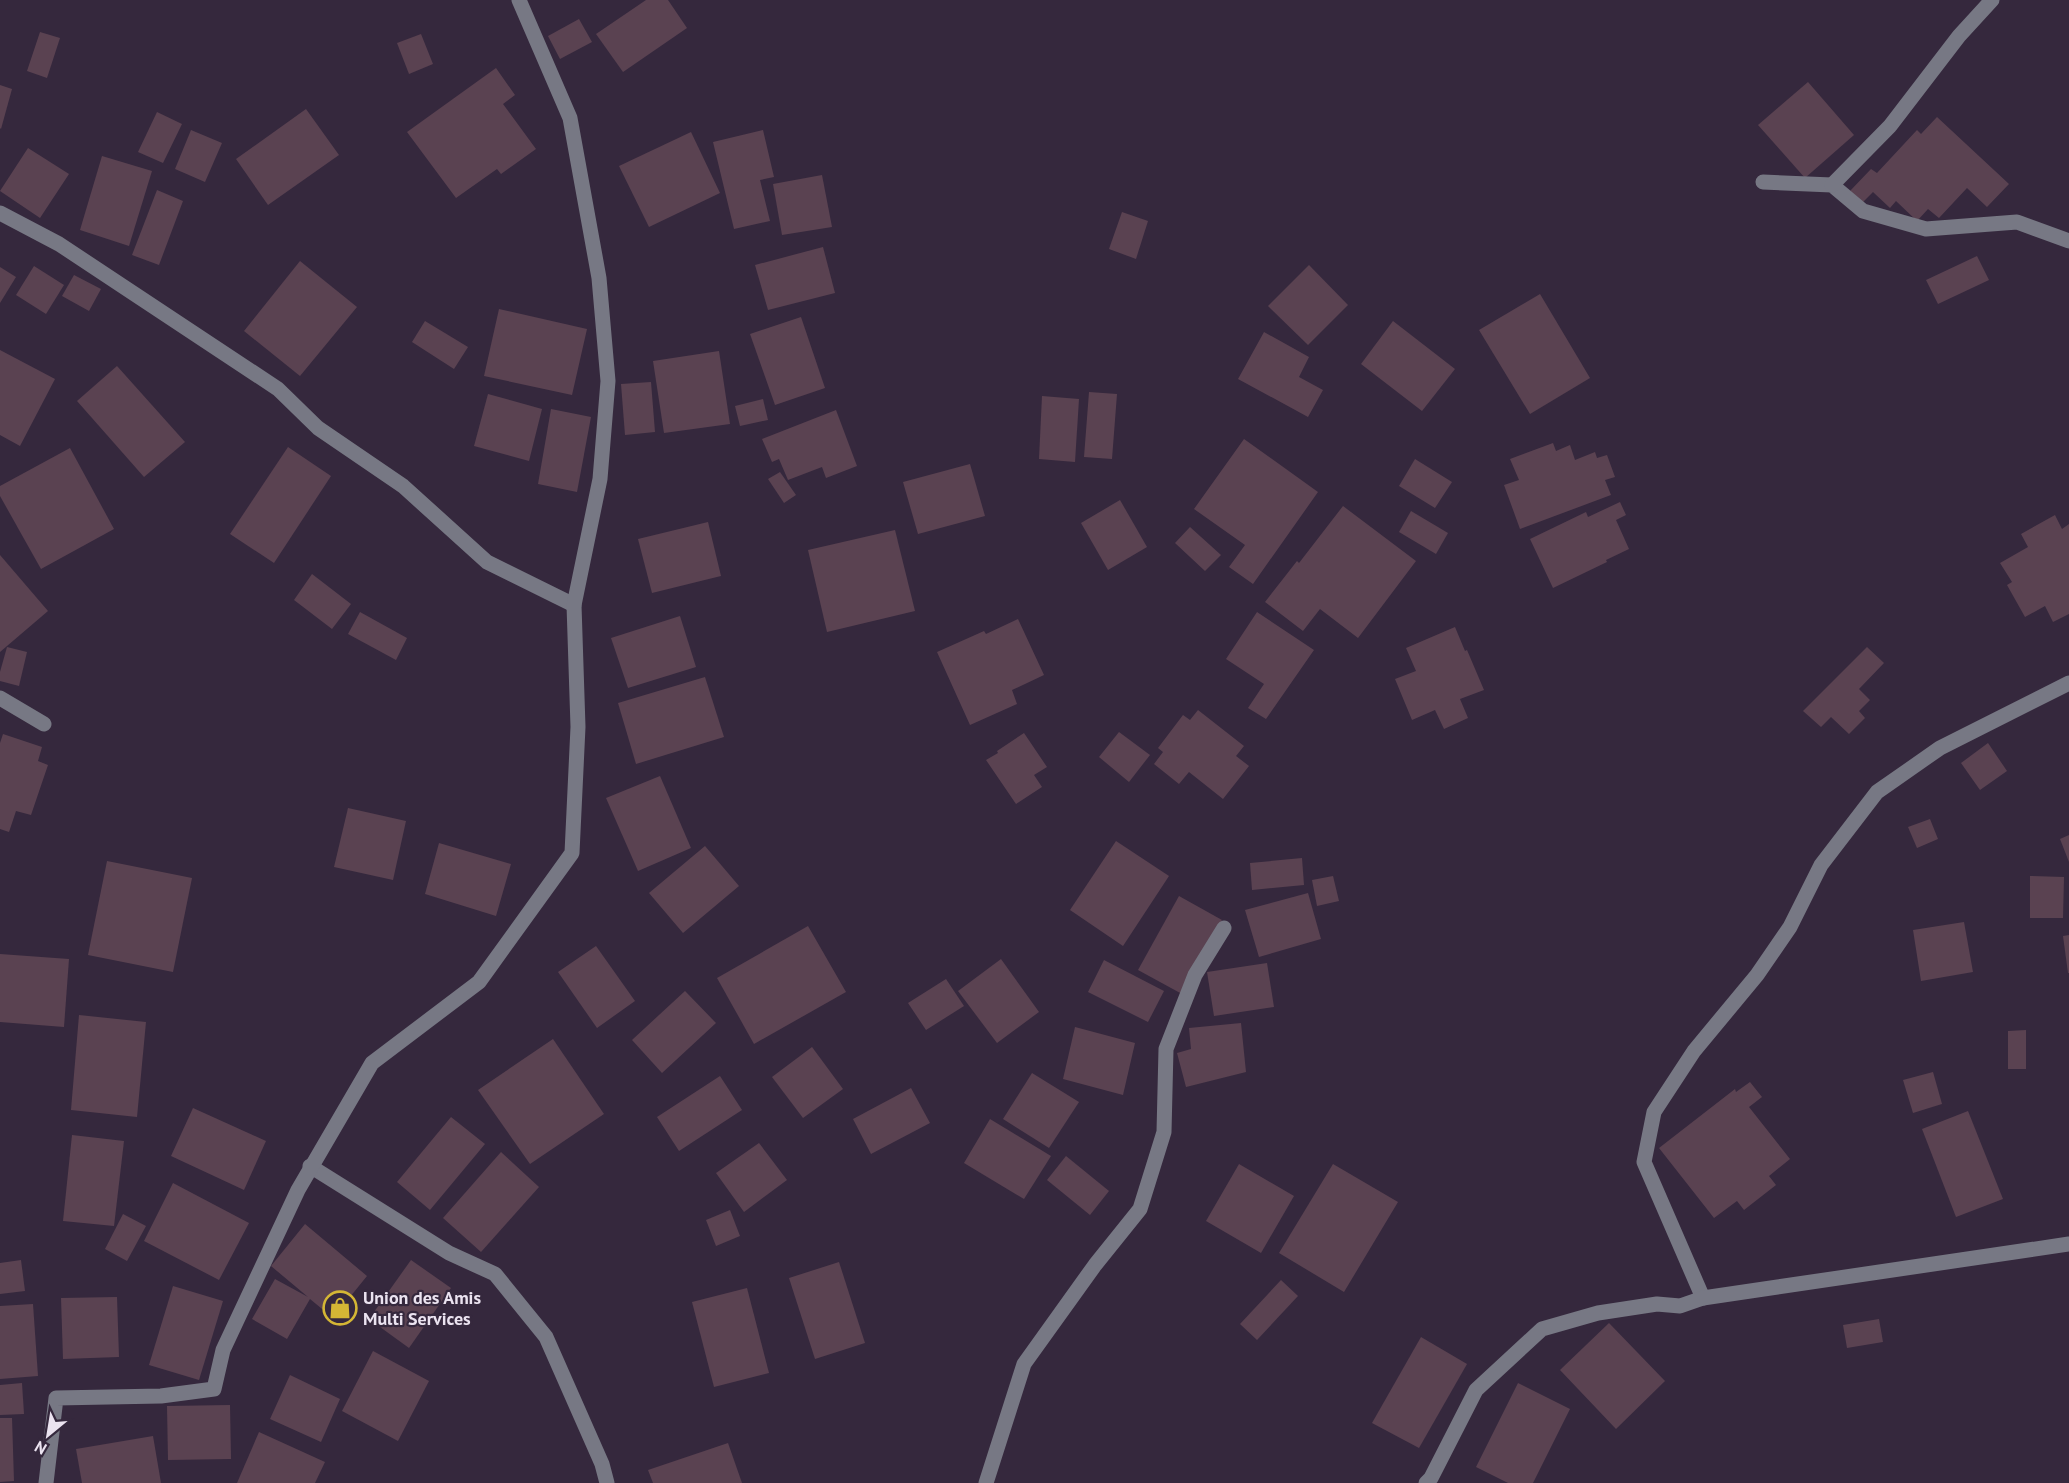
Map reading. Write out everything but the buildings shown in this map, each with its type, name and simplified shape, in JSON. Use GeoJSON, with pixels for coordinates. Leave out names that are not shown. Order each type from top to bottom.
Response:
{"type":"FeatureCollection","features":[{"type":"Feature","properties":{"kind":"street"},"geometry":{"type":"LineString","coordinates":[[46,1483],[56,1398],[161,1396],[214,1389],[223,1350],[310,1166],[372,1064],[479,982],[572,853],[578,727],[574,605],[600,479],[608,381],[599,278],[570,118],[519,0]]}},
{"type":"Feature","properties":{"kind":"street"},"geometry":{"type":"LineString","coordinates":[[1832,184],[1890,126],[1959,36],[1992,0]]}},
{"type":"Feature","properties":{"kind":"street"},"geometry":{"type":"LineString","coordinates":[[1763,182],[1832,184],[1863,211],[1926,229],[2017,222],[2069,241]]}},
{"type":"Feature","properties":{"kind":"street"},"geometry":{"type":"LineString","coordinates":[[0,213],[59,244],[278,389],[318,428],[403,486],[487,562],[574,605]]}},
{"type":"Feature","properties":{"kind":"street"},"geometry":{"type":"LineString","coordinates":[[1703,1298],[1644,1162],[1654,1112],[1694,1051],[1757,975],[1790,927],[1821,865],[1877,792],[1940,748],[2069,683]]}},
{"type":"Feature","properties":{"kind":"street"},"geometry":{"type":"LineString","coordinates":[[0,698],[44,724]]}},
{"type":"Feature","properties":{"kind":"street"},"geometry":{"type":"LineString","coordinates":[[986,1483],[1024,1364],[1095,1264],[1140,1209],[1164,1132],[1166,1049],[1195,975],[1224,928]]}},
{"type":"Feature","properties":{"kind":"street"},"geometry":{"type":"LineString","coordinates":[[310,1166],[449,1253],[495,1274],[546,1337],[602,1464],[608,1483]]}},
{"type":"Feature","properties":{"kind":"street"},"geometry":{"type":"LineString","coordinates":[[1431,1481],[1476,1390],[1542,1329],[1598,1313],[1657,1304],[1680,1306],[1703,1298],[2069,1244]]}},
{"type":"Feature","properties":{"kind":"place","name":"Union des Amis Multi Services"},"geometry":{"type":"Point","coordinates":[340,1308]}}]}
